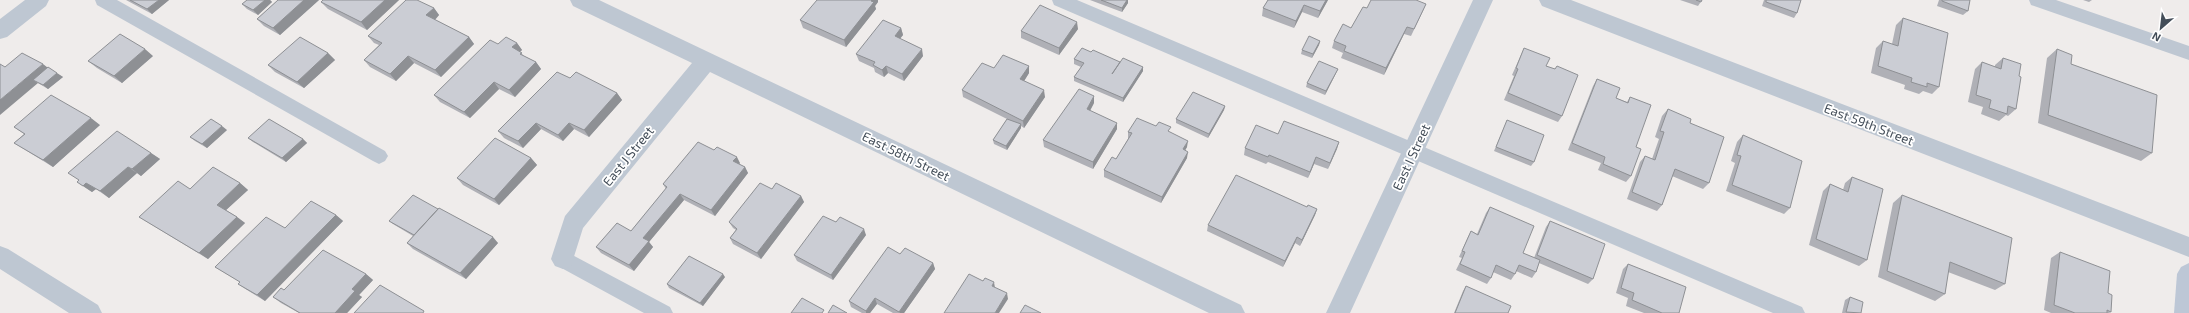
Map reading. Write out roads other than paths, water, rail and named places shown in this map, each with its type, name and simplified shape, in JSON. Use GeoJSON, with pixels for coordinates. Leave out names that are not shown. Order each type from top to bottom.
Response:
{"type":"FeatureCollection","features":[{"type":"Feature","properties":{"kind":"main road"},"geometry":{"type":"LineString","coordinates":[[2186,313],[2189,274]]}},
{"type":"Feature","properties":{"kind":"street"},"geometry":{"type":"LineString","coordinates":[[0,31],[39,0]]}},
{"type":"Feature","properties":{"kind":"street","name":"East 58th Street"},"geometry":{"type":"LineString","coordinates":[[580,0],[1233,313]]}},
{"type":"Feature","properties":{"kind":"street","name":"East I Street"},"geometry":{"type":"LineString","coordinates":[[1338,313],[1483,0]]}},
{"type":"Feature","properties":{"kind":"street","name":"East 59th Street"},"geometry":{"type":"LineString","coordinates":[[1549,0],[2189,247]]}},
{"type":"Feature","properties":{"kind":"street","name":"East J Street"},"geometry":{"type":"LineString","coordinates":[[563,259],[573,223],[707,61]]}},
{"type":"Feature","properties":{"kind":"street"},"geometry":{"type":"LineString","coordinates":[[0,256],[90,313]]}},
{"type":"Feature","properties":{"kind":"lane"},"geometry":{"type":"LineString","coordinates":[[103,0],[379,156]]}},
{"type":"Feature","properties":{"kind":"lane"},"geometry":{"type":"LineString","coordinates":[[1060,0],[1795,313]]}},
{"type":"Feature","properties":{"kind":"lane"},"geometry":{"type":"LineString","coordinates":[[2037,0],[2189,53]]}},
{"type":"Feature","properties":{"kind":"lane"},"geometry":{"type":"LineString","coordinates":[[563,259],[663,313]]}}]}
